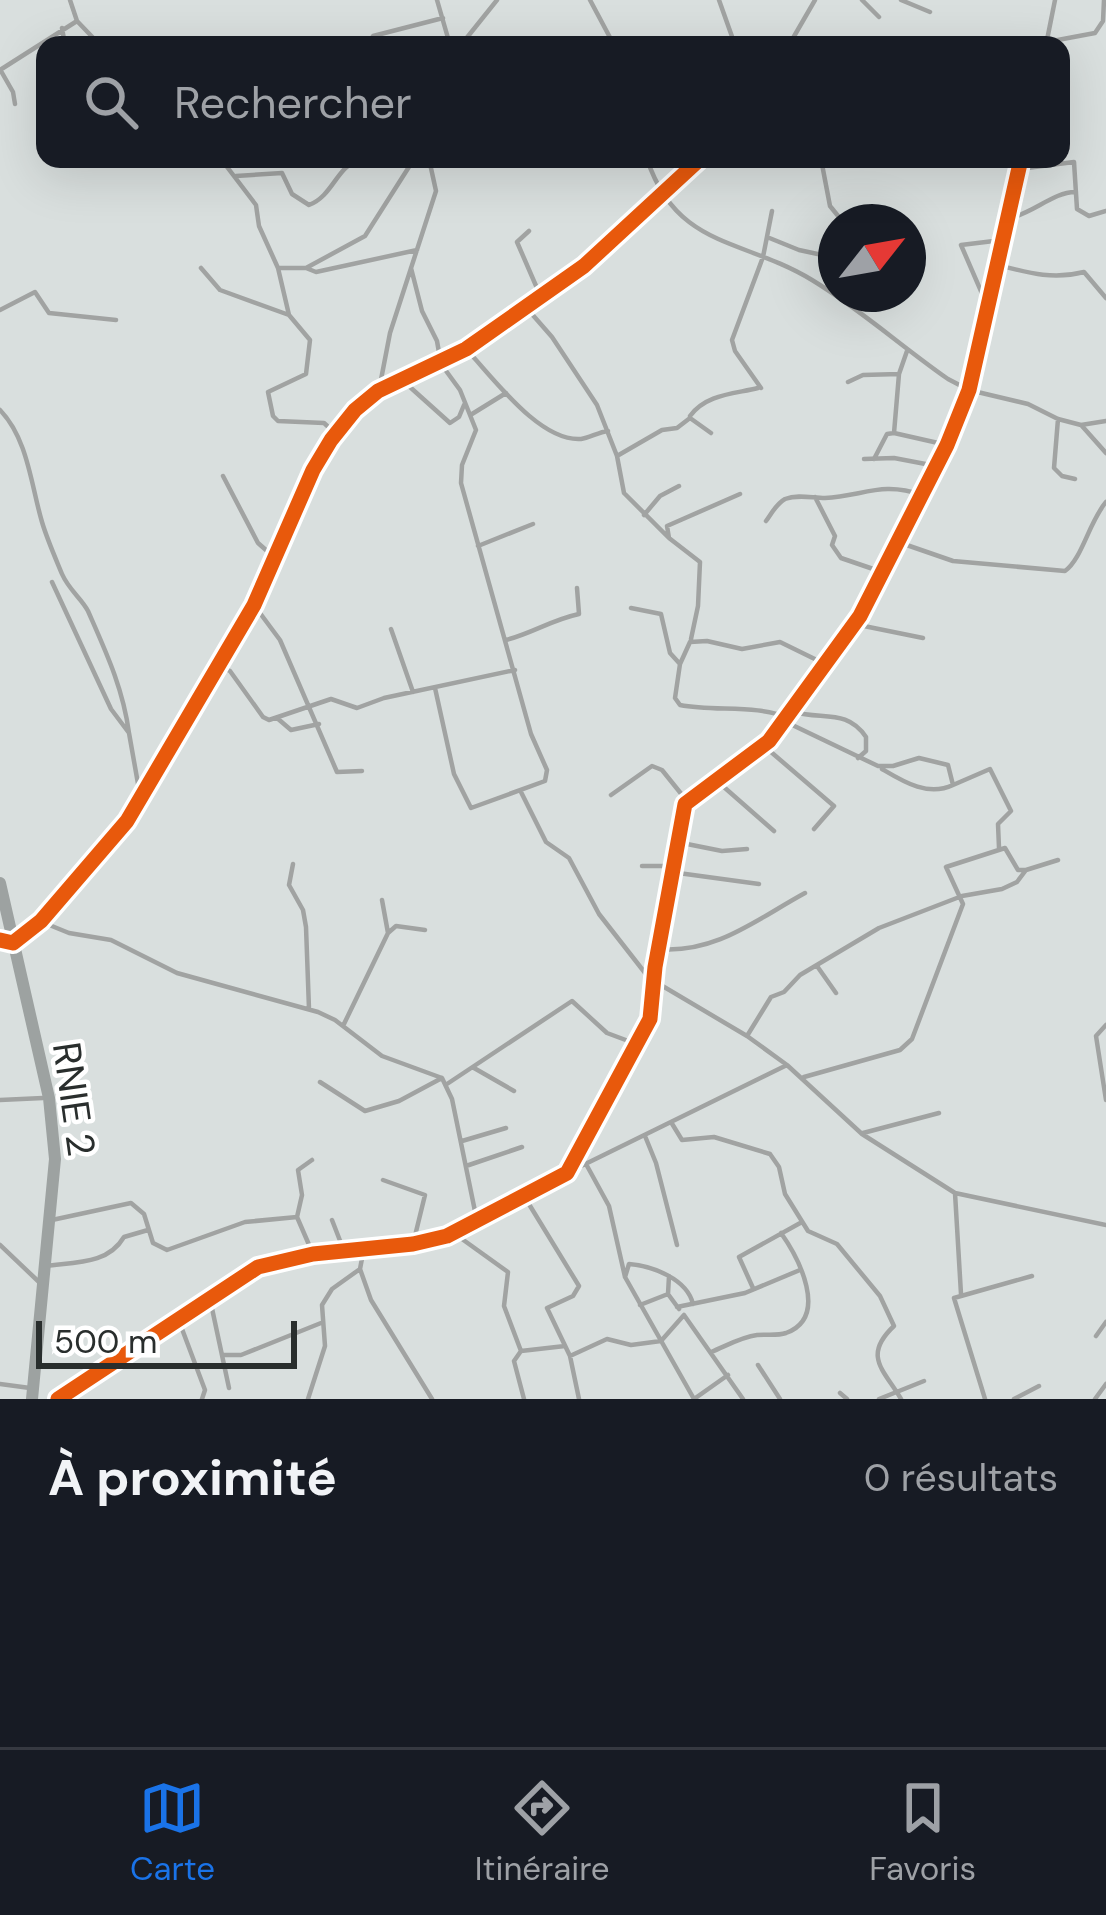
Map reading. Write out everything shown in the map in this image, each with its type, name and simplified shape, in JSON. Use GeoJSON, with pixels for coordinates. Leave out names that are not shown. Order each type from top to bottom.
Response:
{"type":"FeatureCollection","features":[{"type":"Feature","properties":{"kind":"highway","name":"RNIE 2"},"geometry":{"type":"LineString","coordinates":[[0,883],[8,942],[47,1098],[55,1159],[30,1394]]}},
{"type":"Feature","properties":{"kind":"street"},"geometry":{"type":"LineString","coordinates":[[70,0],[77,21],[91,36]]}},
{"type":"Feature","properties":{"kind":"street"},"geometry":{"type":"LineString","coordinates":[[437,0],[447,36]]}},
{"type":"Feature","properties":{"kind":"street"},"geometry":{"type":"LineString","coordinates":[[467,36],[497,0]]}},
{"type":"Feature","properties":{"kind":"street"},"geometry":{"type":"LineString","coordinates":[[590,0],[609,36]]}},
{"type":"Feature","properties":{"kind":"street"},"geometry":{"type":"LineString","coordinates":[[719,0],[732,36]]}},
{"type":"Feature","properties":{"kind":"street"},"geometry":{"type":"LineString","coordinates":[[862,0],[879,17]]}},
{"type":"Feature","properties":{"kind":"street"},"geometry":{"type":"LineString","coordinates":[[902,0],[930,13]]}},
{"type":"Feature","properties":{"kind":"street"},"geometry":{"type":"LineString","coordinates":[[1047,36],[1055,0]]}},
{"type":"Feature","properties":{"kind":"street"},"geometry":{"type":"LineString","coordinates":[[1070,39],[1091,36],[1105,21],[1104,0]]}},
{"type":"Feature","properties":{"kind":"street"},"geometry":{"type":"LineString","coordinates":[[794,36],[813,1]]}},
{"type":"Feature","properties":{"kind":"street"},"geometry":{"type":"LineString","coordinates":[[373,36],[442,18]]}},
{"type":"Feature","properties":{"kind":"street"},"geometry":{"type":"LineString","coordinates":[[50,36],[77,21]]}},
{"type":"Feature","properties":{"kind":"street"},"geometry":{"type":"LineString","coordinates":[[62,28],[63,36]]}},
{"type":"Feature","properties":{"kind":"street"},"geometry":{"type":"LineString","coordinates":[[15,104],[0,70],[36,46]]}},
{"type":"Feature","properties":{"kind":"street"},"geometry":{"type":"LineString","coordinates":[[1070,162],[1074,161],[1075,205],[1080,212],[1089,216],[1106,211]]}},
{"type":"Feature","properties":{"kind":"street"},"geometry":{"type":"LineString","coordinates":[[229,168],[256,205],[289,315],[310,340],[306,374],[268,392],[273,416],[278,422],[325,423],[335,433]]}},
{"type":"Feature","properties":{"kind":"street"},"geometry":{"type":"LineString","coordinates":[[236,176],[280,172],[298,201],[309,205],[318,202],[344,168]]}},
{"type":"Feature","properties":{"kind":"street"},"geometry":{"type":"LineString","coordinates":[[278,268],[306,268],[365,236],[408,168]]}},
{"type":"Feature","properties":{"kind":"street"},"geometry":{"type":"LineString","coordinates":[[378,392],[390,333],[436,191],[430,168]]}},
{"type":"Feature","properties":{"kind":"street"},"geometry":{"type":"LineString","coordinates":[[650,168],[661,196],[709,236],[818,284]]}},
{"type":"Feature","properties":{"kind":"street"},"geometry":{"type":"LineString","coordinates":[[0,898],[8,942],[40,921],[127,821],[254,604],[335,433],[378,392],[466,349],[584,266],[691,168]]}},
{"type":"Feature","properties":{"kind":"street"},"geometry":{"type":"LineString","coordinates":[[823,168],[830,204]]}},
{"type":"Feature","properties":{"kind":"street"},"geometry":{"type":"LineString","coordinates":[[567,1174],[650,1019],[652,982],[687,801],[764,746],[790,718],[854,624],[882,572],[947,446],[970,389],[1018,169],[1025,168]]}},
{"type":"Feature","properties":{"kind":"street"},"geometry":{"type":"LineString","coordinates":[[1008,218],[1035,211],[1068,190],[1075,192]]}},
{"type":"Feature","properties":{"kind":"street"},"geometry":{"type":"LineString","coordinates":[[617,455],[662,430],[677,428],[692,410],[729,391],[760,388],[735,352],[733,340],[763,257],[772,211]]}},
{"type":"Feature","properties":{"kind":"street"},"geometry":{"type":"LineString","coordinates":[[529,231],[518,242],[540,295]]}},
{"type":"Feature","properties":{"kind":"street"},"geometry":{"type":"LineString","coordinates":[[767,236],[818,254]]}},
{"type":"Feature","properties":{"kind":"street"},"geometry":{"type":"LineString","coordinates":[[988,305],[961,245],[1004,240]]}},
{"type":"Feature","properties":{"kind":"street"},"geometry":{"type":"LineString","coordinates":[[306,268],[316,272],[417,250]]}},
{"type":"Feature","properties":{"kind":"street"},"geometry":{"type":"LineString","coordinates":[[998,265],[1042,277],[1084,272],[1106,298]]}},
{"type":"Feature","properties":{"kind":"street"},"geometry":{"type":"LineString","coordinates":[[201,268],[220,290],[289,315]]}},
{"type":"Feature","properties":{"kind":"street"},"geometry":{"type":"LineString","coordinates":[[411,268],[441,364],[472,414],[476,430],[462,465],[461,483],[545,781],[471,808],[454,774],[434,688]]}},
{"type":"Feature","properties":{"kind":"street"},"geometry":{"type":"LineString","coordinates":[[0,310],[35,292],[49,314],[116,320]]}},
{"type":"Feature","properties":{"kind":"street"},"geometry":{"type":"LineString","coordinates":[[524,305],[591,395],[617,455],[621,487],[659,530],[700,562],[698,607],[675,698],[680,705],[772,712],[790,718],[921,788],[944,790],[990,769],[1011,811],[998,824],[999,848]]}},
{"type":"Feature","properties":{"kind":"street"},"geometry":{"type":"LineString","coordinates":[[859,312],[908,351],[970,389],[1010,397],[1081,425],[1106,421]]}},
{"type":"Feature","properties":{"kind":"street"},"geometry":{"type":"LineString","coordinates":[[466,349],[524,412],[562,436],[582,439],[608,430]]}},
{"type":"Feature","properties":{"kind":"street"},"geometry":{"type":"LineString","coordinates":[[894,433],[899,374],[908,351]]}},
{"type":"Feature","properties":{"kind":"street"},"geometry":{"type":"LineString","coordinates":[[848,382],[858,376],[899,374]]}},
{"type":"Feature","properties":{"kind":"street"},"geometry":{"type":"LineString","coordinates":[[401,379],[450,423],[465,403]]}},
{"type":"Feature","properties":{"kind":"street"},"geometry":{"type":"LineString","coordinates":[[472,414],[506,393]]}},
{"type":"Feature","properties":{"kind":"street"},"geometry":{"type":"LineString","coordinates":[[0,410],[21,445],[42,524],[64,578],[72,595],[86,606],[118,676],[140,795]]}},
{"type":"Feature","properties":{"kind":"street"},"geometry":{"type":"LineString","coordinates":[[690,418],[711,433]]}},
{"type":"Feature","properties":{"kind":"street"},"geometry":{"type":"LineString","coordinates":[[1058,419],[1054,468],[1075,479]]}},
{"type":"Feature","properties":{"kind":"street"},"geometry":{"type":"LineString","coordinates":[[1081,425],[1106,453]]}},
{"type":"Feature","properties":{"kind":"street"},"geometry":{"type":"LineString","coordinates":[[874,459],[887,434],[947,446]]}},
{"type":"Feature","properties":{"kind":"street"},"geometry":{"type":"LineString","coordinates":[[864,459],[894,458],[936,466]]}},
{"type":"Feature","properties":{"kind":"street"},"geometry":{"type":"LineString","coordinates":[[224,476],[258,543],[275,558]]}},
{"type":"Feature","properties":{"kind":"street"},"geometry":{"type":"LineString","coordinates":[[644,514],[660,496],[679,486]]}},
{"type":"Feature","properties":{"kind":"street"},"geometry":{"type":"LineString","coordinates":[[766,521],[784,500],[873,488],[922,495]]}},
{"type":"Feature","properties":{"kind":"street"},"geometry":{"type":"LineString","coordinates":[[659,530],[740,494]]}},
{"type":"Feature","properties":{"kind":"street"},"geometry":{"type":"LineString","coordinates":[[815,497],[835,536],[832,545],[839,556],[882,572]]}},
{"type":"Feature","properties":{"kind":"street"},"geometry":{"type":"LineString","coordinates":[[898,542],[953,561],[1065,571],[1073,566],[1091,521],[1106,502]]}},
{"type":"Feature","properties":{"kind":"street"},"geometry":{"type":"LineString","coordinates":[[478,546],[533,524]]}},
{"type":"Feature","properties":{"kind":"street"},"geometry":{"type":"LineString","coordinates":[[667,526],[669,538]]}},
{"type":"Feature","properties":{"kind":"street"},"geometry":{"type":"LineString","coordinates":[[52,582],[111,709],[129,733]]}},
{"type":"Feature","properties":{"kind":"street"},"geometry":{"type":"LineString","coordinates":[[506,640],[537,632],[548,620],[579,614],[577,588]]}},
{"type":"Feature","properties":{"kind":"street"},"geometry":{"type":"LineString","coordinates":[[254,604],[280,640],[337,772],[362,771]]}},
{"type":"Feature","properties":{"kind":"street"},"geometry":{"type":"LineString","coordinates":[[632,608],[661,614],[670,653],[680,664]]}},
{"type":"Feature","properties":{"kind":"street"},"geometry":{"type":"LineString","coordinates":[[854,624],[923,638]]}},
{"type":"Feature","properties":{"kind":"street"},"geometry":{"type":"LineString","coordinates":[[391,629],[413,692]]}},
{"type":"Feature","properties":{"kind":"street"},"geometry":{"type":"LineString","coordinates":[[690,641],[742,650],[780,642],[827,665]]}},
{"type":"Feature","properties":{"kind":"street"},"geometry":{"type":"LineString","coordinates":[[218,665],[230,671],[263,717],[277,718],[331,699],[357,708],[514,670]]}},
{"type":"Feature","properties":{"kind":"street"},"geometry":{"type":"LineString","coordinates":[[790,718],[841,716],[851,720],[866,737],[866,751],[858,758]]}},
{"type":"Feature","properties":{"kind":"street"},"geometry":{"type":"LineString","coordinates":[[277,718],[291,730],[319,724]]}},
{"type":"Feature","properties":{"kind":"street"},"geometry":{"type":"LineString","coordinates":[[764,746],[834,806],[814,829]]}},
{"type":"Feature","properties":{"kind":"street"},"geometry":{"type":"LineString","coordinates":[[878,766],[919,758],[948,765],[953,785]]}},
{"type":"Feature","properties":{"kind":"street"},"geometry":{"type":"LineString","coordinates":[[611,795],[652,766],[662,770],[687,801]]}},
{"type":"Feature","properties":{"kind":"street"},"geometry":{"type":"LineString","coordinates":[[717,781],[774,831]]}},
{"type":"Feature","properties":{"kind":"street"},"geometry":{"type":"LineString","coordinates":[[521,792],[546,842],[569,858],[599,914],[652,982],[747,1036],[804,1077],[862,1134],[955,1192],[1106,1225]]}},
{"type":"Feature","properties":{"kind":"street"},"geometry":{"type":"LineString","coordinates":[[677,842],[722,851],[747,849]]}},
{"type":"Feature","properties":{"kind":"street"},"geometry":{"type":"LineString","coordinates":[[804,1077],[906,1047],[960,913],[962,896],[946,867],[999,848],[1007,849],[1018,870],[1058,860]]}},
{"type":"Feature","properties":{"kind":"street"},"geometry":{"type":"LineString","coordinates":[[293,864],[289,885],[303,910],[308,937],[309,1009]]}},
{"type":"Feature","properties":{"kind":"street"},"geometry":{"type":"LineString","coordinates":[[642,866],[759,884]]}},
{"type":"Feature","properties":{"kind":"street"},"geometry":{"type":"LineString","coordinates":[[747,1036],[767,1001],[879,928],[962,896],[1010,886],[1026,870]]}},
{"type":"Feature","properties":{"kind":"street"},"geometry":{"type":"LineString","coordinates":[[658,949],[717,942],[805,893]]}},
{"type":"Feature","properties":{"kind":"street"},"geometry":{"type":"LineString","coordinates":[[382,900],[388,933]]}},
{"type":"Feature","properties":{"kind":"street"},"geometry":{"type":"LineString","coordinates":[[40,921],[69,933],[111,940],[177,973],[309,1009],[343,1025],[382,1056],[445,1081]]}},
{"type":"Feature","properties":{"kind":"street"},"geometry":{"type":"LineString","coordinates":[[343,1025],[388,933],[396,926],[425,930]]}},
{"type":"Feature","properties":{"kind":"street"},"geometry":{"type":"LineString","coordinates":[[817,966],[836,993]]}},
{"type":"Feature","properties":{"kind":"street"},"geometry":{"type":"LineString","coordinates":[[320,1082],[365,1111],[399,1101],[474,1068],[572,1001],[607,1033],[639,1045]]}},
{"type":"Feature","properties":{"kind":"street"},"geometry":{"type":"LineString","coordinates":[[1106,1025],[1096,1036],[1106,1100]]}},
{"type":"Feature","properties":{"kind":"street"},"geometry":{"type":"LineString","coordinates":[[58,1399],[258,1267],[313,1253],[413,1244],[459,1230],[787,1065]]}},
{"type":"Feature","properties":{"kind":"street"},"geometry":{"type":"LineString","coordinates":[[474,1068],[514,1091]]}},
{"type":"Feature","properties":{"kind":"street"},"geometry":{"type":"LineString","coordinates":[[445,1081],[477,1221]]}},
{"type":"Feature","properties":{"kind":"street"},"geometry":{"type":"LineString","coordinates":[[0,1100],[47,1098],[50,1167],[42,1284],[28,1276],[0,1245]]}},
{"type":"Feature","properties":{"kind":"street"},"geometry":{"type":"LineString","coordinates":[[862,1134],[939,1113]]}},
{"type":"Feature","properties":{"kind":"street"},"geometry":{"type":"LineString","coordinates":[[671,1122],[682,1140],[714,1137],[770,1154],[802,1222],[812,1234],[837,1244],[880,1296],[893,1326],[880,1340],[878,1364],[901,1399]]}},
{"type":"Feature","properties":{"kind":"street"},"geometry":{"type":"LineString","coordinates":[[462,1141],[506,1128]]}},
{"type":"Feature","properties":{"kind":"street"},"geometry":{"type":"LineString","coordinates":[[644,1136],[656,1163],[677,1245]]}},
{"type":"Feature","properties":{"kind":"street"},"geometry":{"type":"LineString","coordinates":[[466,1166],[521,1148]]}},
{"type":"Feature","properties":{"kind":"street"},"geometry":{"type":"LineString","coordinates":[[312,1160],[298,1170],[302,1195],[297,1217],[313,1253]]}},
{"type":"Feature","properties":{"kind":"street"},"geometry":{"type":"LineString","coordinates":[[586,1164],[609,1206],[625,1277],[694,1399],[728,1375]]}},
{"type":"Feature","properties":{"kind":"street"},"geometry":{"type":"LineString","coordinates":[[383,1180],[424,1196],[413,1244]]}},
{"type":"Feature","properties":{"kind":"street"},"geometry":{"type":"LineString","coordinates":[[955,1192],[961,1294]]}},
{"type":"Feature","properties":{"kind":"street"},"geometry":{"type":"LineString","coordinates":[[524,1196],[579,1286],[573,1296],[547,1308],[569,1356],[579,1399]]}},
{"type":"Feature","properties":{"kind":"street"},"geometry":{"type":"LineString","coordinates":[[51,1221],[131,1203],[144,1214],[152,1244],[167,1250],[244,1222],[297,1217]]}},
{"type":"Feature","properties":{"kind":"street"},"geometry":{"type":"LineString","coordinates":[[332,1220],[344,1251]]}},
{"type":"Feature","properties":{"kind":"street"},"geometry":{"type":"LineString","coordinates":[[754,1290],[739,1257],[802,1222]]}},
{"type":"Feature","properties":{"kind":"street"},"geometry":{"type":"LineString","coordinates":[[46,1266],[106,1257],[124,1237],[148,1230]]}},
{"type":"Feature","properties":{"kind":"street"},"geometry":{"type":"LineString","coordinates":[[459,1230],[462,1239],[508,1272],[505,1306],[520,1351],[514,1361],[524,1399]]}},
{"type":"Feature","properties":{"kind":"street"},"geometry":{"type":"LineString","coordinates":[[712,1352],[749,1336],[787,1333],[796,1327],[810,1302],[781,1232]]}},
{"type":"Feature","properties":{"kind":"street"},"geometry":{"type":"LineString","coordinates":[[364,1248],[360,1269],[371,1300],[432,1399]]}},
{"type":"Feature","properties":{"kind":"street"},"geometry":{"type":"LineString","coordinates":[[625,1277],[632,1264],[669,1276],[688,1290],[693,1304]]}},
{"type":"Feature","properties":{"kind":"street"},"geometry":{"type":"LineString","coordinates":[[308,1399],[321,1368],[320,1311],[325,1298],[360,1269]]}},
{"type":"Feature","properties":{"kind":"street"},"geometry":{"type":"LineString","coordinates":[[677,1307],[754,1290],[800,1270]]}},
{"type":"Feature","properties":{"kind":"street"},"geometry":{"type":"LineString","coordinates":[[669,1276],[668,1294],[743,1399]]}},
{"type":"Feature","properties":{"kind":"street"},"geometry":{"type":"LineString","coordinates":[[985,1399],[953,1302],[961,1294],[1032,1276]]}},
{"type":"Feature","properties":{"kind":"street"},"geometry":{"type":"LineString","coordinates":[[640,1305],[668,1294]]}},
{"type":"Feature","properties":{"kind":"street"},"geometry":{"type":"LineString","coordinates":[[210,1299],[230,1388]]}},
{"type":"Feature","properties":{"kind":"street"},"geometry":{"type":"LineString","coordinates":[[569,1356],[607,1340],[631,1345],[661,1341],[684,1315]]}},
{"type":"Feature","properties":{"kind":"street"},"geometry":{"type":"LineString","coordinates":[[177,1319],[187,1334],[203,1384],[202,1399]]}},
{"type":"Feature","properties":{"kind":"street"},"geometry":{"type":"LineString","coordinates":[[1096,1336],[1106,1322]]}},
{"type":"Feature","properties":{"kind":"street"},"geometry":{"type":"LineString","coordinates":[[224,1354],[241,1354],[321,1323]]}},
{"type":"Feature","properties":{"kind":"street"},"geometry":{"type":"LineString","coordinates":[[305,1328],[324,1338]]}},
{"type":"Feature","properties":{"kind":"street"},"geometry":{"type":"LineString","coordinates":[[520,1351],[565,1346]]}},
{"type":"Feature","properties":{"kind":"street"},"geometry":{"type":"LineString","coordinates":[[758,1365],[780,1399]]}},
{"type":"Feature","properties":{"kind":"street"},"geometry":{"type":"LineString","coordinates":[[879,1399],[924,1381]]}},
{"type":"Feature","properties":{"kind":"street"},"geometry":{"type":"LineString","coordinates":[[0,1384],[30,1394]]}},
{"type":"Feature","properties":{"kind":"street"},"geometry":{"type":"LineString","coordinates":[[1095,1399],[1106,1384]]}},
{"type":"Feature","properties":{"kind":"street"},"geometry":{"type":"LineString","coordinates":[[1014,1399],[1040,1386]]}},
{"type":"Feature","properties":{"kind":"street"},"geometry":{"type":"LineString","coordinates":[[840,1393],[847,1399]]}},
{"type":"Feature","properties":{"kind":"cycle path"},"geometry":{"type":"LineString","coordinates":[[0,940],[13,943],[41,921],[127,821],[254,605],[313,470],[355,410],[378,391],[466,349],[584,266],[690,168]]}},
{"type":"Feature","properties":{"kind":"cycle path"},"geometry":{"type":"LineString","coordinates":[[58,1399],[258,1267],[313,1254],[447,1236],[567,1173],[650,1019],[685,804],[769,741],[860,616],[947,445],[969,390],[1019,168]]}}]}
